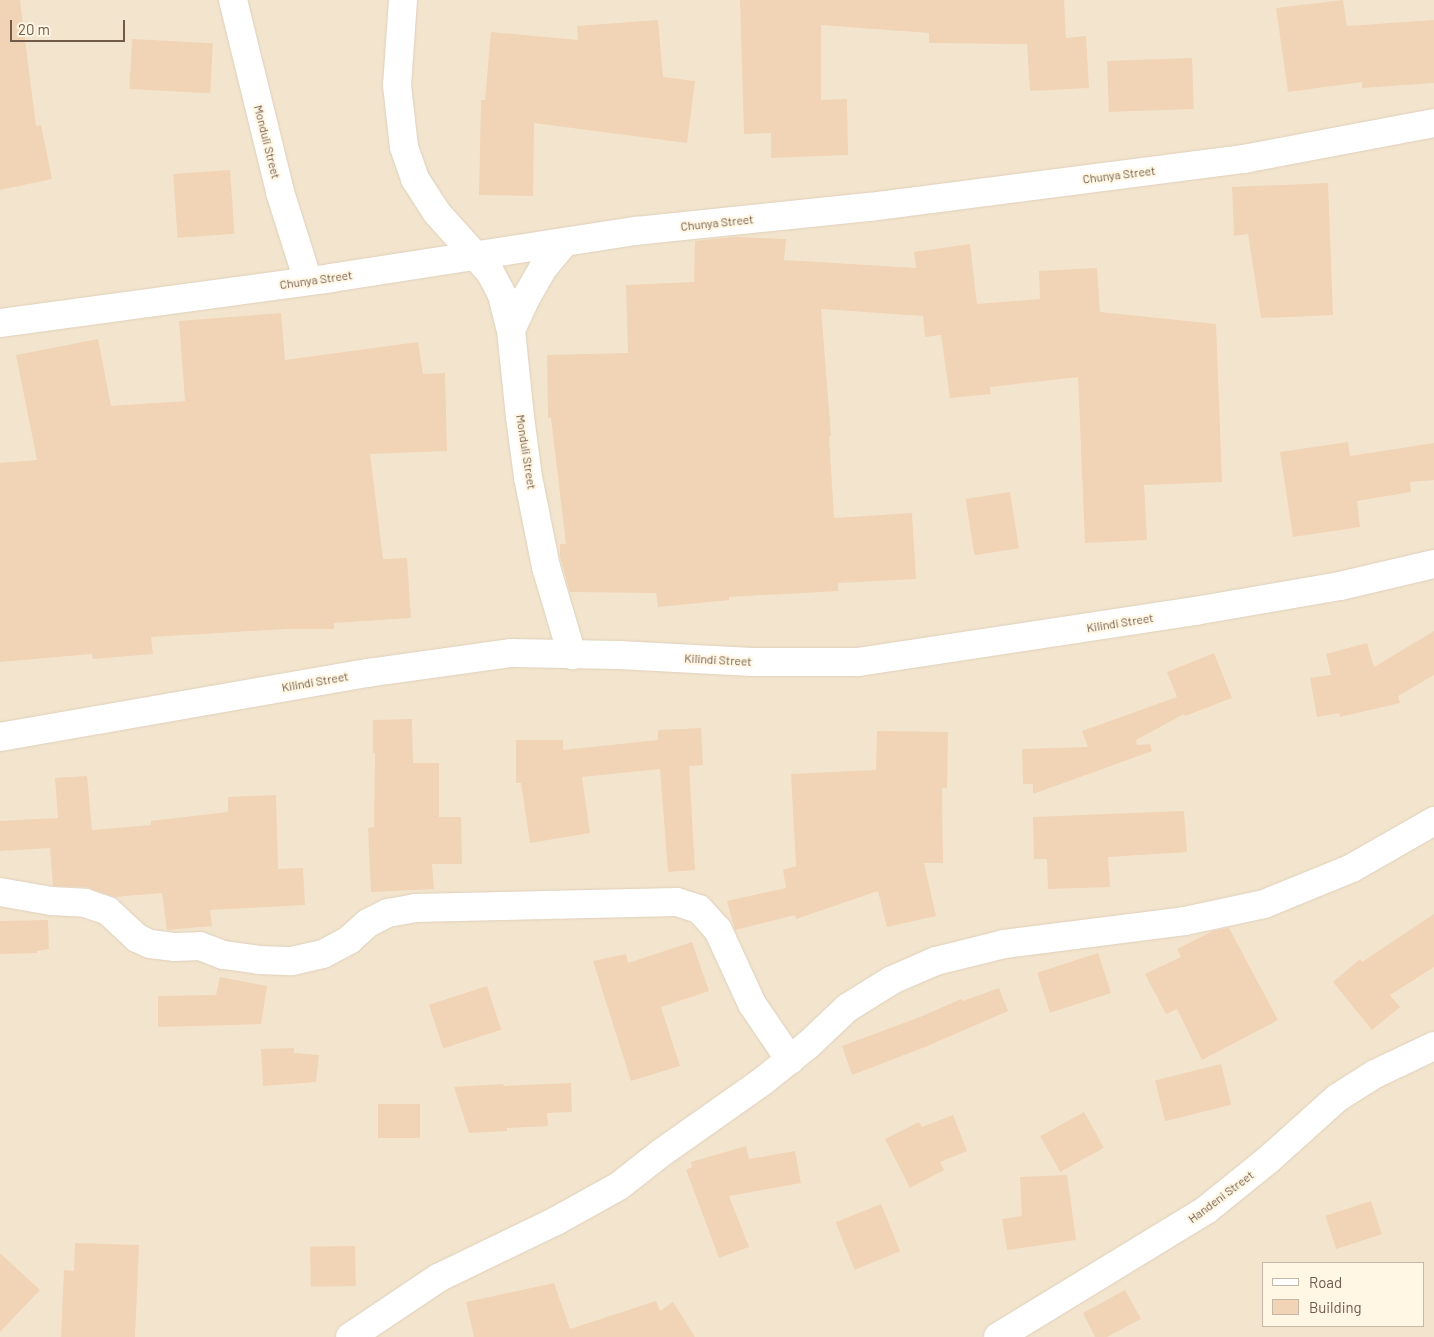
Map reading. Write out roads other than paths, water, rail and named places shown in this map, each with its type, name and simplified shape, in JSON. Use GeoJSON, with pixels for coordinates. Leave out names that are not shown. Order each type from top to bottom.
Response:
{"type":"FeatureCollection","features":[{"type":"Feature","properties":{"kind":"street","name":"Monduli Street"},"geometry":{"type":"LineString","coordinates":[[233,0],[278,183],[308,282]]}},
{"type":"Feature","properties":{"kind":"street","name":"Monduli Street"},"geometry":{"type":"LineString","coordinates":[[403,0],[397,85],[404,147],[415,180],[438,213],[496,280],[512,330],[528,477],[546,567],[572,655]]}},
{"type":"Feature","properties":{"kind":"street","name":"Chunya Street"},"geometry":{"type":"LineString","coordinates":[[0,323],[308,282],[636,231],[869,207],[1244,159],[1434,123]]}},
{"type":"Feature","properties":{"kind":"street"},"geometry":{"type":"LineString","coordinates":[[512,330],[526,296],[543,268],[565,242]]}},
{"type":"Feature","properties":{"kind":"street","name":"Kilindi Street"},"geometry":{"type":"LineString","coordinates":[[0,737],[423,664],[512,653],[752,662],[858,662],[1196,611],[1340,586],[1434,564]]}},
{"type":"Feature","properties":{"kind":"street"},"geometry":{"type":"LineString","coordinates":[[350,1337],[438,1278],[556,1220],[619,1186],[790,1060],[847,1008],[892,980],[936,961],[1004,944],[1185,922],[1264,904],[1352,868],[1434,821]]}},
{"type":"Feature","properties":{"kind":"street"},"geometry":{"type":"LineString","coordinates":[[0,892],[85,903],[108,911],[137,938],[150,944],[175,947],[200,946],[224,955],[258,960],[292,961],[323,954],[349,940],[368,923],[388,913],[416,908],[677,902],[699,909],[718,930],[752,1004],[790,1060]]}},
{"type":"Feature","properties":{"kind":"street","name":"Handeni Street"},"geometry":{"type":"LineString","coordinates":[[998,1337],[1206,1210],[1268,1160],[1337,1098],[1375,1074],[1434,1046]]}}]}
